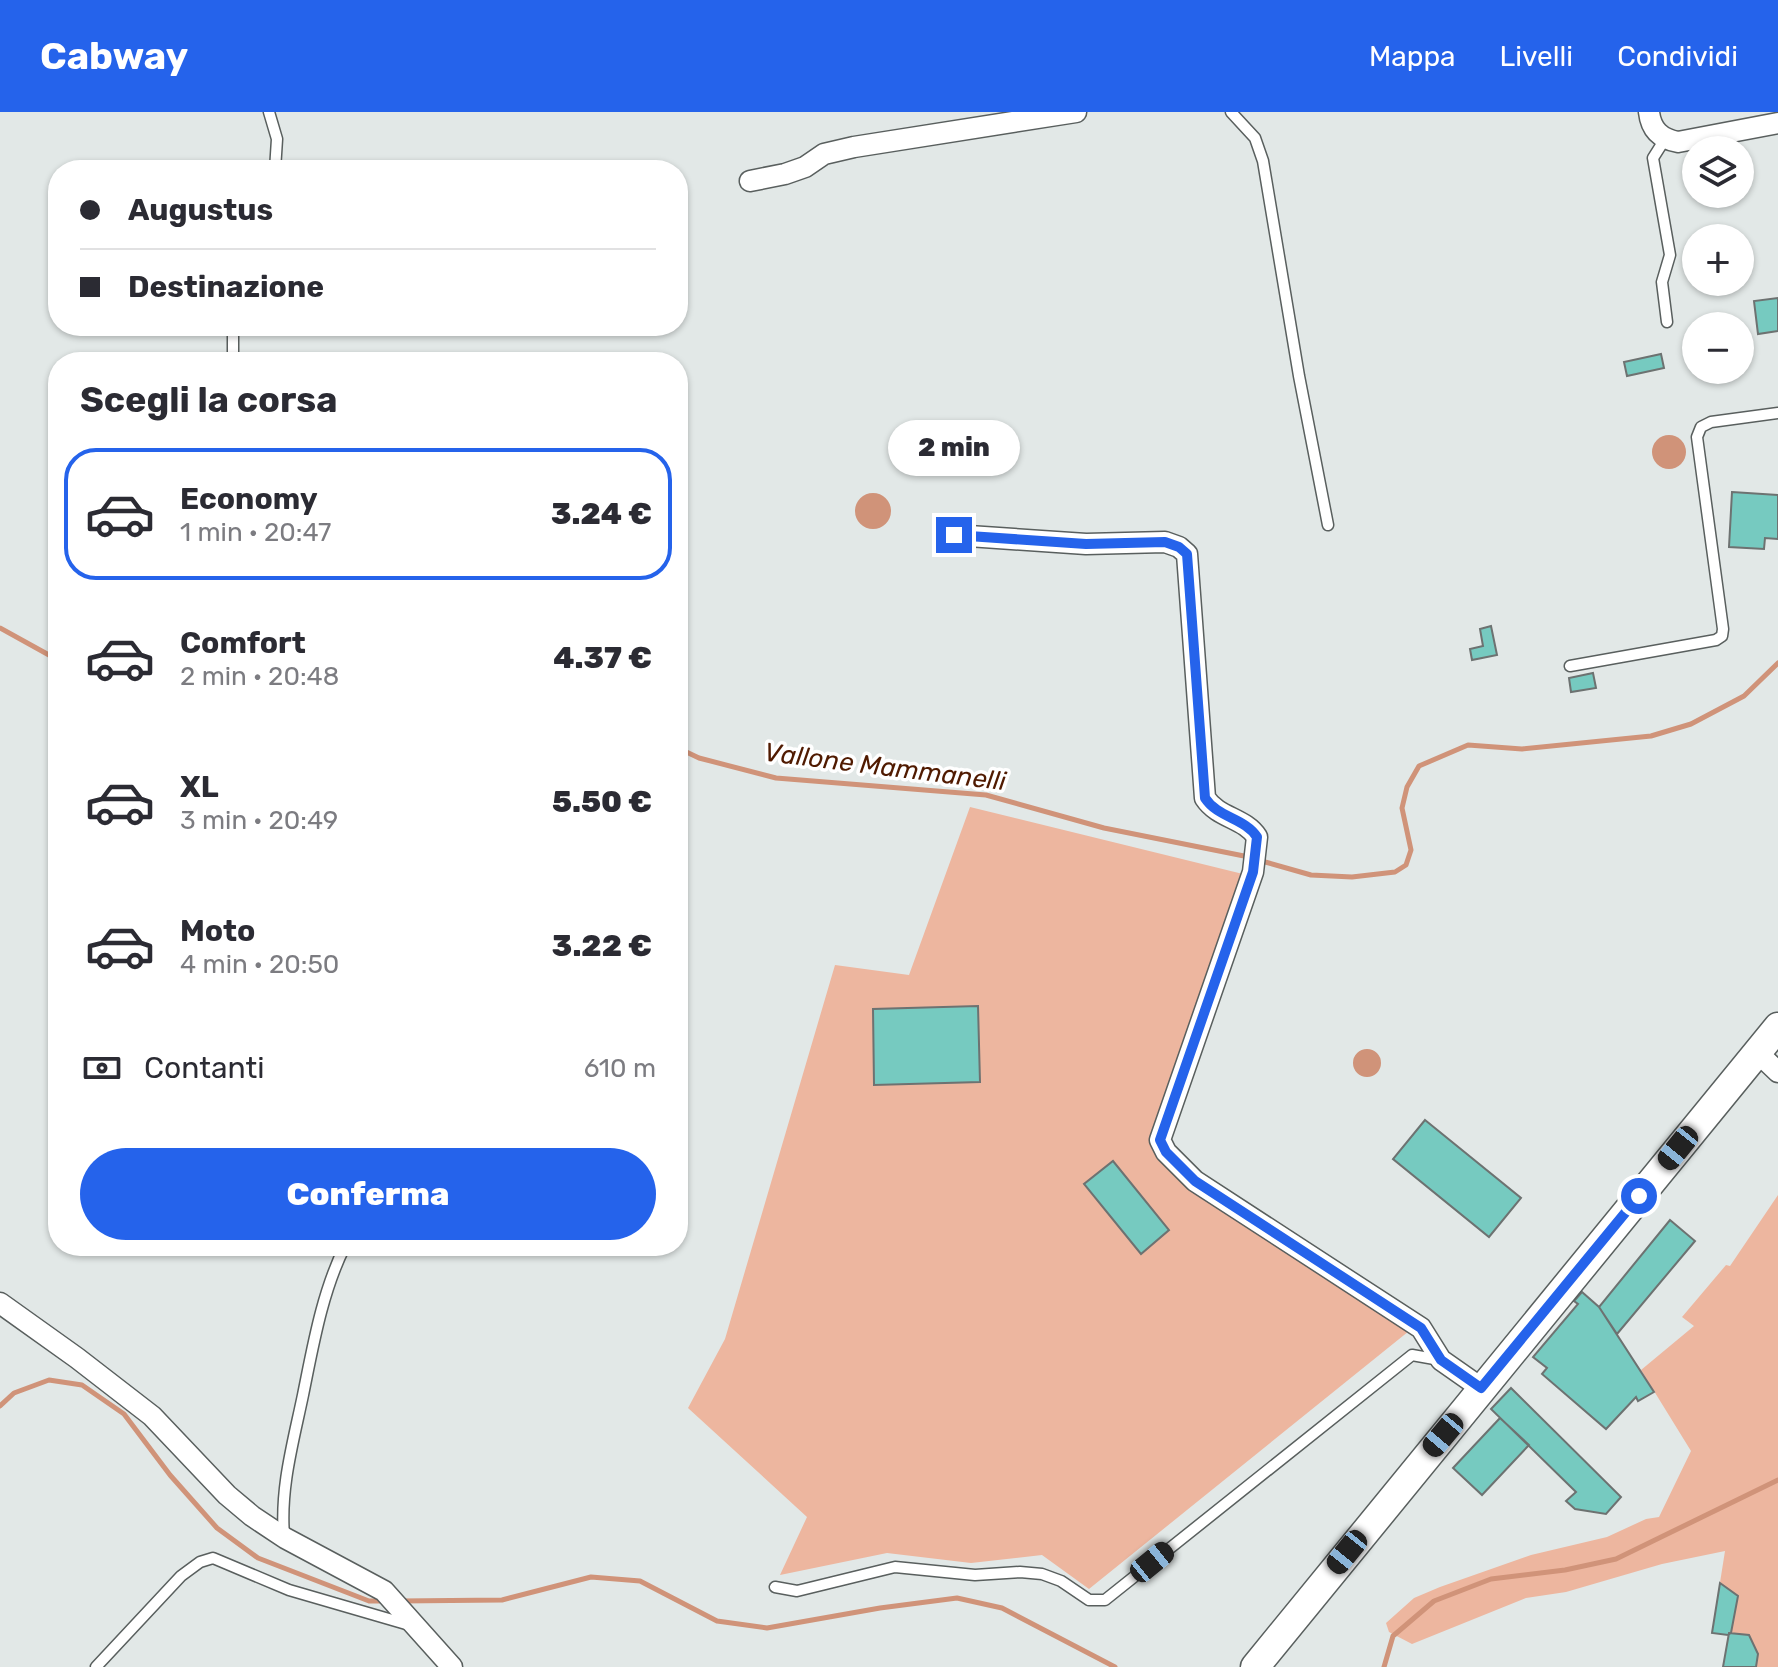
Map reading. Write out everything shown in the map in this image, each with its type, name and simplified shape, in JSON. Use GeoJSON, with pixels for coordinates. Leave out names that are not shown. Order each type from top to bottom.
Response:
{"type":"FeatureCollection","features":[{"type":"Feature","properties":{"kind":"main road"},"geometry":{"type":"LineString","coordinates":[[1255,1667],[1778,1027]]}},
{"type":"Feature","properties":{"kind":"street"},"geometry":{"type":"LineString","coordinates":[[750,181],[785,174],[805,167],[824,154],[854,147],[1076,112]]}},
{"type":"Feature","properties":{"kind":"street"},"geometry":{"type":"LineString","coordinates":[[1649,112],[1656,131],[1665,139],[1678,142],[1778,123]]}},
{"type":"Feature","properties":{"kind":"street"},"geometry":{"type":"LineString","coordinates":[[954,535],[1086,544],[1165,542],[1187,554],[1205,798],[1212,809],[1251,828],[1257,837],[1257,848],[1253,872],[1160,1140],[1166,1152],[1195,1181],[1421,1328],[1441,1360],[1481,1388]]}},
{"type":"Feature","properties":{"kind":"street"},"geometry":{"type":"LineString","coordinates":[[1757,1052],[1778,1072]]}},
{"type":"Feature","properties":{"kind":"street"},"geometry":{"type":"LineString","coordinates":[[0,1303],[152,1416],[227,1495],[285,1538],[384,1591],[452,1667]]}},
{"type":"Feature","properties":{"kind":"lane"},"geometry":{"type":"LineString","coordinates":[[269,112],[277,139],[276,160]]}},
{"type":"Feature","properties":{"kind":"lane"},"geometry":{"type":"LineString","coordinates":[[1231,112],[1255,138],[1263,161],[1328,525]]}},
{"type":"Feature","properties":{"kind":"lane"},"geometry":{"type":"LineString","coordinates":[[1665,139],[1653,158],[1670,255],[1662,282],[1667,322]]}},
{"type":"Feature","properties":{"kind":"lane"},"geometry":{"type":"LineString","coordinates":[[1570,666],[1716,640],[1722,636],[1697,437],[1701,427],[1711,422],[1778,413]]}},
{"type":"Feature","properties":{"kind":"lane"},"geometry":{"type":"LineString","coordinates":[[285,1538],[282,1507],[286,1477],[325,1302],[341,1256]]}},
{"type":"Feature","properties":{"kind":"lane"},"geometry":{"type":"LineString","coordinates":[[775,1587],[797,1591],[895,1567],[975,1575],[1042,1574],[1061,1581],[1089,1600],[1105,1600],[1412,1355],[1441,1360]]}},
{"type":"Feature","properties":{"kind":"lane"},"geometry":{"type":"LineString","coordinates":[[96,1667],[181,1576],[200,1562],[213,1558],[289,1590],[400,1620],[422,1634]]}},
{"type":"Feature","properties":{"kind":"shaded area"},"geometry":{"type":"Polygon","coordinates":[[[1669,435],[1681,440],[1686,452],[1681,464],[1669,469],[1657,464],[1652,452],[1657,440],[1669,435]]]}},
{"type":"Feature","properties":{"kind":"shaded area"},"geometry":{"type":"Polygon","coordinates":[[[873,493],[885,499],[891,511],[885,523],[873,529],[861,523],[855,511],[861,499],[873,493]]]}},
{"type":"Feature","properties":{"kind":"shaded area"},"geometry":{"type":"Polygon","coordinates":[[[970,807],[1247,875],[1151,1145],[1196,1186],[1414,1327],[1089,1589],[1042,1555],[971,1563],[887,1553],[780,1575],[807,1517],[688,1408],[725,1339],[835,965],[909,975],[970,807]]]}},
{"type":"Feature","properties":{"kind":"shaded area"},"geometry":{"type":"Polygon","coordinates":[[[1367,1049],[1377,1053],[1381,1063],[1377,1073],[1367,1077],[1357,1073],[1353,1063],[1357,1053],[1367,1049]]]}},
{"type":"Feature","properties":{"kind":"shaded area"},"geometry":{"type":"Polygon","coordinates":[[[1778,1195],[1778,1667],[1723,1667],[1728,1635],[1712,1633],[1725,1551],[1662,1564],[1566,1592],[1526,1598],[1412,1644],[1389,1632],[1386,1623],[1414,1598],[1531,1555],[1607,1537],[1646,1519],[1659,1517],[1691,1451],[1641,1370],[1694,1326],[1682,1317],[1726,1265],[1730,1266],[1778,1195]]]}},
{"type":"Feature","properties":{"kind":"building"},"geometry":{"type":"Polygon","coordinates":[[[1778,298],[1778,331],[1758,334],[1754,301],[1778,298]]]}},
{"type":"Feature","properties":{"kind":"building"},"geometry":{"type":"Polygon","coordinates":[[[1661,354],[1664,368],[1627,376],[1624,362],[1661,354]]]}},
{"type":"Feature","properties":{"kind":"building"},"geometry":{"type":"Polygon","coordinates":[[[1732,492],[1778,495],[1778,539],[1765,538],[1764,549],[1729,547],[1732,492]]]}},
{"type":"Feature","properties":{"kind":"building"},"geometry":{"type":"Polygon","coordinates":[[[1491,626],[1497,655],[1472,660],[1470,649],[1483,646],[1480,629],[1491,626]]]}},
{"type":"Feature","properties":{"kind":"building"},"geometry":{"type":"Polygon","coordinates":[[[1593,673],[1596,688],[1571,692],[1569,678],[1593,673]]]}},
{"type":"Feature","properties":{"kind":"building"},"geometry":{"type":"Polygon","coordinates":[[[978,1006],[980,1082],[874,1085],[873,1009],[978,1006]]]}},
{"type":"Feature","properties":{"kind":"building"},"geometry":{"type":"Polygon","coordinates":[[[1425,1120],[1521,1198],[1489,1237],[1393,1159],[1425,1120]]]}},
{"type":"Feature","properties":{"kind":"building"},"geometry":{"type":"Polygon","coordinates":[[[1113,1161],[1169,1230],[1141,1254],[1084,1184],[1113,1161]]]}},
{"type":"Feature","properties":{"kind":"building"},"geometry":{"type":"Polygon","coordinates":[[[1670,1220],[1695,1241],[1617,1334],[1599,1307],[1670,1220]]]}},
{"type":"Feature","properties":{"kind":"building"},"geometry":{"type":"Polygon","coordinates":[[[1582,1292],[1599,1307],[1654,1392],[1638,1401],[1636,1397],[1606,1429],[1542,1374],[1547,1368],[1533,1357],[1578,1304],[1574,1301],[1582,1292]]]}},
{"type":"Feature","properties":{"kind":"building"},"geometry":{"type":"Polygon","coordinates":[[[1511,1388],[1621,1497],[1606,1514],[1575,1509],[1566,1501],[1576,1492],[1491,1409],[1511,1388]]]}},
{"type":"Feature","properties":{"kind":"building"},"geometry":{"type":"Polygon","coordinates":[[[1500,1418],[1529,1445],[1482,1495],[1453,1468],[1500,1418]]]}},
{"type":"Feature","properties":{"kind":"building"},"geometry":{"type":"Polygon","coordinates":[[[1720,1583],[1738,1596],[1731,1633],[1728,1635],[1712,1633],[1720,1583]]]}},
{"type":"Feature","properties":{"kind":"building"},"geometry":{"type":"Polygon","coordinates":[[[1729,1633],[1749,1635],[1758,1654],[1756,1667],[1723,1667],[1729,1633]]]}},
{"type":"Feature","properties":{"kind":"waterway","name":"Vallone Mammanelli"},"geometry":{"type":"LineString","coordinates":[[0,628],[48,654]]}},
{"type":"Feature","properties":{"kind":"waterway","name":"Vallone Mammanelli"},"geometry":{"type":"LineString","coordinates":[[1258,860],[1311,875],[1352,877],[1395,872],[1406,865],[1411,850],[1402,808],[1407,787],[1419,766],[1468,745],[1522,749],[1651,736],[1691,724],[1744,696],[1778,663]]}},
{"type":"Feature","properties":{"kind":"waterway","name":"Vallone Mammanelli"},"geometry":{"type":"LineString","coordinates":[[688,753],[776,778],[986,795],[1104,828],[1249,857]]}},
{"type":"Feature","properties":{"kind":"waterway"},"geometry":{"type":"LineString","coordinates":[[0,1406],[14,1393],[49,1380],[82,1385],[124,1414],[170,1475],[217,1528],[258,1558],[369,1601],[386,1601]]}},
{"type":"Feature","properties":{"kind":"waterway"},"geometry":{"type":"LineString","coordinates":[[1384,1667],[1393,1636],[1434,1601],[1491,1579],[1565,1570],[1616,1559],[1778,1480]]}},
{"type":"Feature","properties":{"kind":"waterway"},"geometry":{"type":"LineString","coordinates":[[400,1601],[502,1600],[591,1577],[640,1581],[717,1621],[767,1628],[957,1598],[1002,1608],[1115,1667]]}},
{"type":"Feature","properties":{"kind":"route"},"geometry":{"type":"LineString","coordinates":[[954,535],[1086,544],[1165,542],[1187,554],[1205,798],[1212,809],[1251,828],[1257,837],[1253,872],[1160,1140],[1166,1152],[1195,1181],[1421,1328],[1441,1360],[1481,1388],[1639,1196]]}}]}
